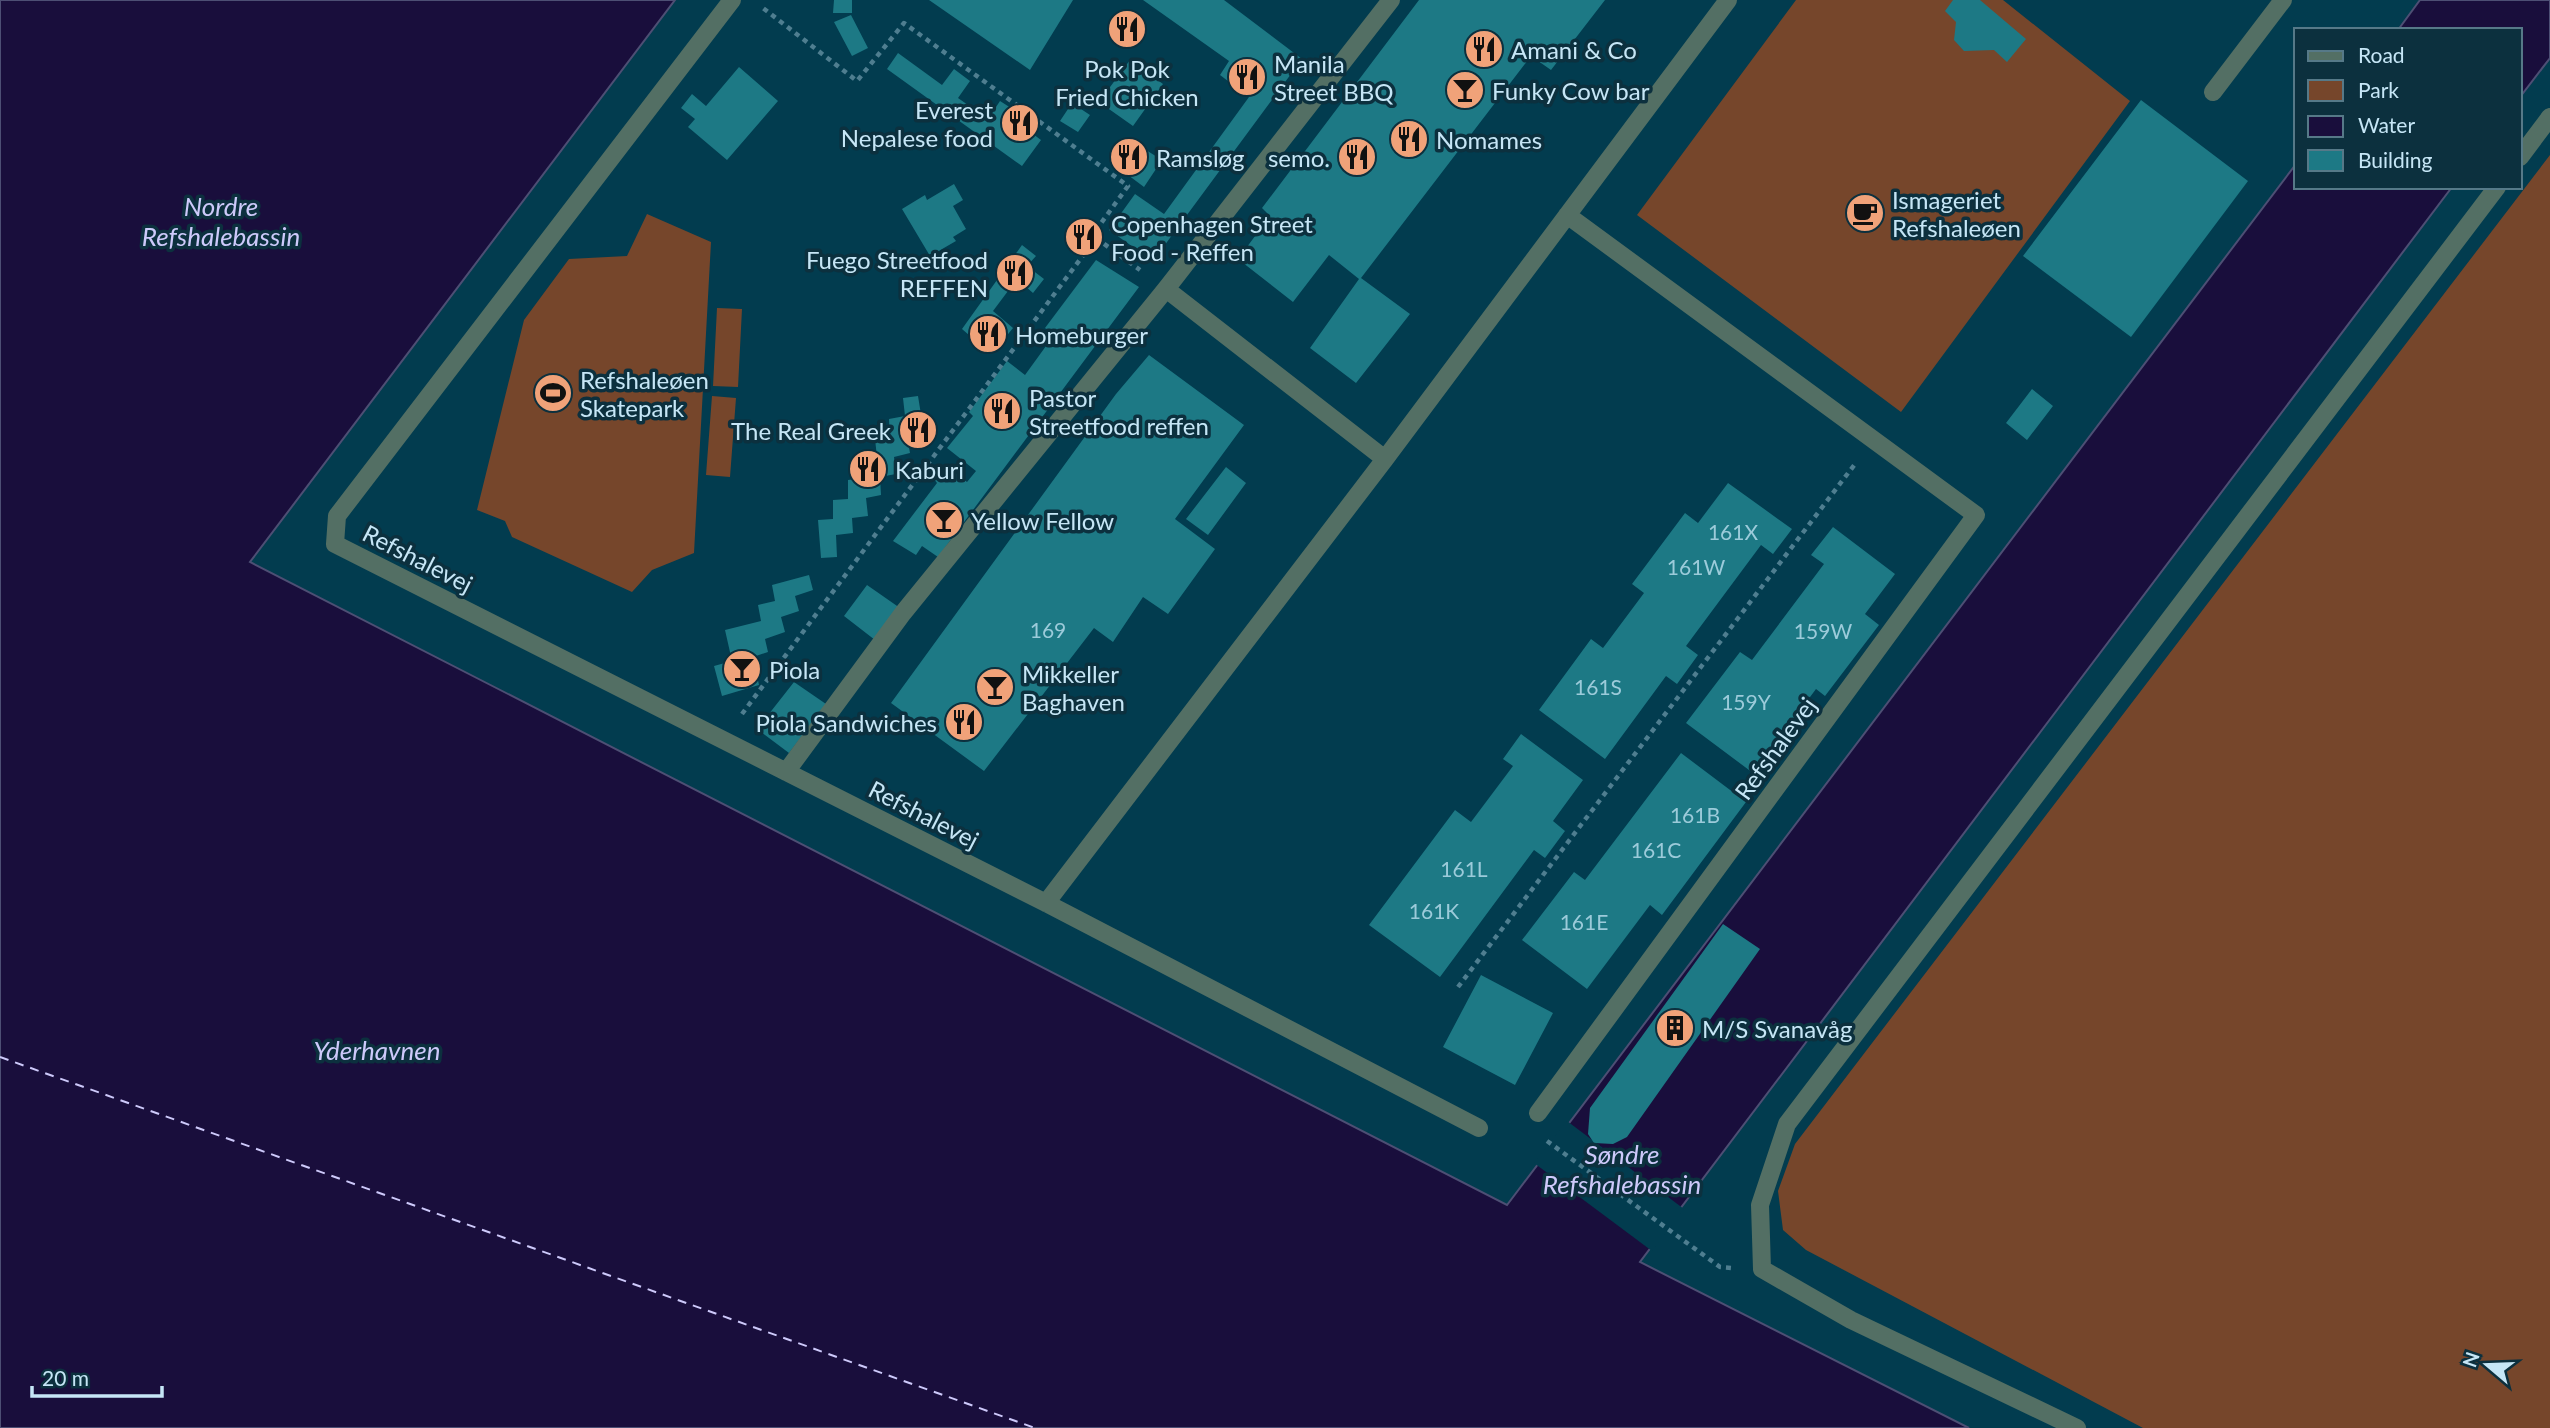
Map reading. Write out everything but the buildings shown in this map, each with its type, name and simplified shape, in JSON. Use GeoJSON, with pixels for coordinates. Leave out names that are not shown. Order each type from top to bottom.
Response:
{"type":"FeatureCollection","features":[{"type":"Feature","properties":{"kind":"lane","name":"Refshalevej"},"geometry":{"type":"LineString","coordinates":[[732,0],[337,516],[335,544],[1046,903],[1479,1128]]}},
{"type":"Feature","properties":{"kind":"lane"},"geometry":{"type":"LineString","coordinates":[[786,772],[903,613],[1166,289],[1391,0]]}},
{"type":"Feature","properties":{"kind":"lane"},"geometry":{"type":"LineString","coordinates":[[1046,903],[1385,459],[1728,0]]}},
{"type":"Feature","properties":{"kind":"lane"},"geometry":{"type":"LineString","coordinates":[[2213,92],[2283,0]]}},
{"type":"Feature","properties":{"kind":"lane"},"geometry":{"type":"LineString","coordinates":[[2522,154],[2550,117]]}},
{"type":"Feature","properties":{"kind":"lane"},"geometry":{"type":"LineString","coordinates":[[2077,1428],[1851,1320],[1762,1269],[1760,1205],[1787,1124],[2495,189]]}},
{"type":"Feature","properties":{"kind":"lane","name":"Refshalevej"},"geometry":{"type":"LineString","coordinates":[[1538,1113],[1976,516],[1567,215]]}},
{"type":"Feature","properties":{"kind":"lane"},"geometry":{"type":"LineString","coordinates":[[1166,289],[1385,459]]}},
{"type":"Feature","properties":{"kind":"path"},"geometry":{"type":"LineString","coordinates":[[723,740],[1096,237],[1099,226],[1128,186],[904,23],[857,81],[752,0]]}},
{"type":"Feature","properties":{"kind":"path"},"geometry":{"type":"LineString","coordinates":[[1096,237],[1166,289]]}},
{"type":"Feature","properties":{"kind":"path"},"geometry":{"type":"LineString","coordinates":[[1458,987],[1873,440]]}},
{"type":"Feature","properties":{"kind":"path"},"geometry":{"type":"LineString","coordinates":[[1542,1137],[1720,1267]]}},
{"type":"Feature","properties":{"kind":"green space"},"geometry":{"type":"Polygon","coordinates":[[[1796,0],[2003,0],[2130,101],[1901,412],[1637,215],[1796,0]]]}},
{"type":"Feature","properties":{"kind":"green space"},"geometry":{"type":"Polygon","coordinates":[[[2550,155],[2550,1428],[2143,1428],[1806,1250],[1783,1230],[1778,1191],[1795,1144],[2550,155]]]}},
{"type":"Feature","properties":{"kind":"green space","name":"Refshaleøen Skatepark"},"geometry":{"type":"Polygon","coordinates":[[[647,214],[711,242],[694,553],[652,570],[632,592],[512,537],[505,521],[477,510],[524,320],[569,259],[627,256],[647,214]]]}},
{"type":"Feature","properties":{"kind":"green space"},"geometry":{"type":"Polygon","coordinates":[[[717,308],[742,309],[738,387],[713,386],[717,308]]]}},
{"type":"Feature","properties":{"kind":"green space"},"geometry":{"type":"Polygon","coordinates":[[[712,396],[736,398],[730,477],[706,475],[712,396]]]}},
{"type":"Feature","properties":{"kind":"water","name":"Yderhavnen"},"geometry":{"type":"Polygon","coordinates":[[[0,0],[675,0],[250,562],[1507,1205],[2294,167],[2294,189],[2450,189],[1640,1262],[1969,1428],[0,1428],[0,0]]]}},
{"type":"Feature","properties":{"kind":"water"},"geometry":{"type":"Polygon","coordinates":[[[2420,0],[2550,0],[2550,58],[2522,94],[2522,28],[2399,28],[2420,0]]]}},
{"type":"Feature","properties":{"kind":"pier"},"geometry":{"type":"Polygon","coordinates":[[[1567,1121],[1684,1209],[1652,1251],[1534,1163],[1567,1121]]]}},
{"type":"Feature","properties":{"kind":"ferry route"},"geometry":{"type":"LineString","coordinates":[[0,1057],[1035,1428]]}},
{"type":"Feature","properties":{"kind":"place","name":"Pok Pok Fried Chicken"},"geometry":{"type":"Point","coordinates":[1127,29]}},
{"type":"Feature","properties":{"kind":"place","name":"Amani & Co"},"geometry":{"type":"Point","coordinates":[1484,49]}},
{"type":"Feature","properties":{"kind":"place","name":"Manila Street BBQ"},"geometry":{"type":"Point","coordinates":[1247,77]}},
{"type":"Feature","properties":{"kind":"place","name":"Funky Cow bar"},"geometry":{"type":"Point","coordinates":[1465,90]}},
{"type":"Feature","properties":{"kind":"place","name":"Everest Nepalese food"},"geometry":{"type":"Point","coordinates":[1020,123]}},
{"type":"Feature","properties":{"kind":"place","name":"Nomames"},"geometry":{"type":"Point","coordinates":[1409,139]}},
{"type":"Feature","properties":{"kind":"place","name":"Ramsløg"},"geometry":{"type":"Point","coordinates":[1129,157]}},
{"type":"Feature","properties":{"kind":"place","name":"semo."},"geometry":{"type":"Point","coordinates":[1357,157]}},
{"type":"Feature","properties":{"kind":"place","name":"Ismageriet Refshaleøen"},"geometry":{"type":"Point","coordinates":[1865,213]}},
{"type":"Feature","properties":{"kind":"place","name":"Copenhagen Street Food - Reffen"},"geometry":{"type":"Point","coordinates":[1084,237]}},
{"type":"Feature","properties":{"kind":"place","name":"Fuego Streetfood REFFEN"},"geometry":{"type":"Point","coordinates":[1015,273]}},
{"type":"Feature","properties":{"kind":"place","name":"Homeburger"},"geometry":{"type":"Point","coordinates":[988,334]}},
{"type":"Feature","properties":{"kind":"place","name":"Refshaleøen Skatepark"},"geometry":{"type":"Point","coordinates":[553,393]}},
{"type":"Feature","properties":{"kind":"place","name":"Pastor Streetfood reffen"},"geometry":{"type":"Point","coordinates":[1002,411]}},
{"type":"Feature","properties":{"kind":"place","name":"The Real Greek"},"geometry":{"type":"Point","coordinates":[918,430]}},
{"type":"Feature","properties":{"kind":"place","name":"Kaburi"},"geometry":{"type":"Point","coordinates":[868,469]}},
{"type":"Feature","properties":{"kind":"place","name":"Yellow Fellow"},"geometry":{"type":"Point","coordinates":[944,520]}},
{"type":"Feature","properties":{"kind":"place","name":"Piola"},"geometry":{"type":"Point","coordinates":[742,669]}},
{"type":"Feature","properties":{"kind":"place","name":"Mikkeller Baghaven"},"geometry":{"type":"Point","coordinates":[995,687]}},
{"type":"Feature","properties":{"kind":"place","name":"Piola Sandwiches"},"geometry":{"type":"Point","coordinates":[964,722]}},
{"type":"Feature","properties":{"kind":"place","name":"M/S Svanavåg"},"geometry":{"type":"Point","coordinates":[1675,1028]}},
{"type":"Feature","properties":{"kind":"water label","name":"Nordre Refshalebassin"},"geometry":{"type":"Point","coordinates":[221,221]}},
{"type":"Feature","properties":{"kind":"water label","name":"Søndre Refshalebassin"},"geometry":{"type":"Point","coordinates":[1622,1169]}}]}
